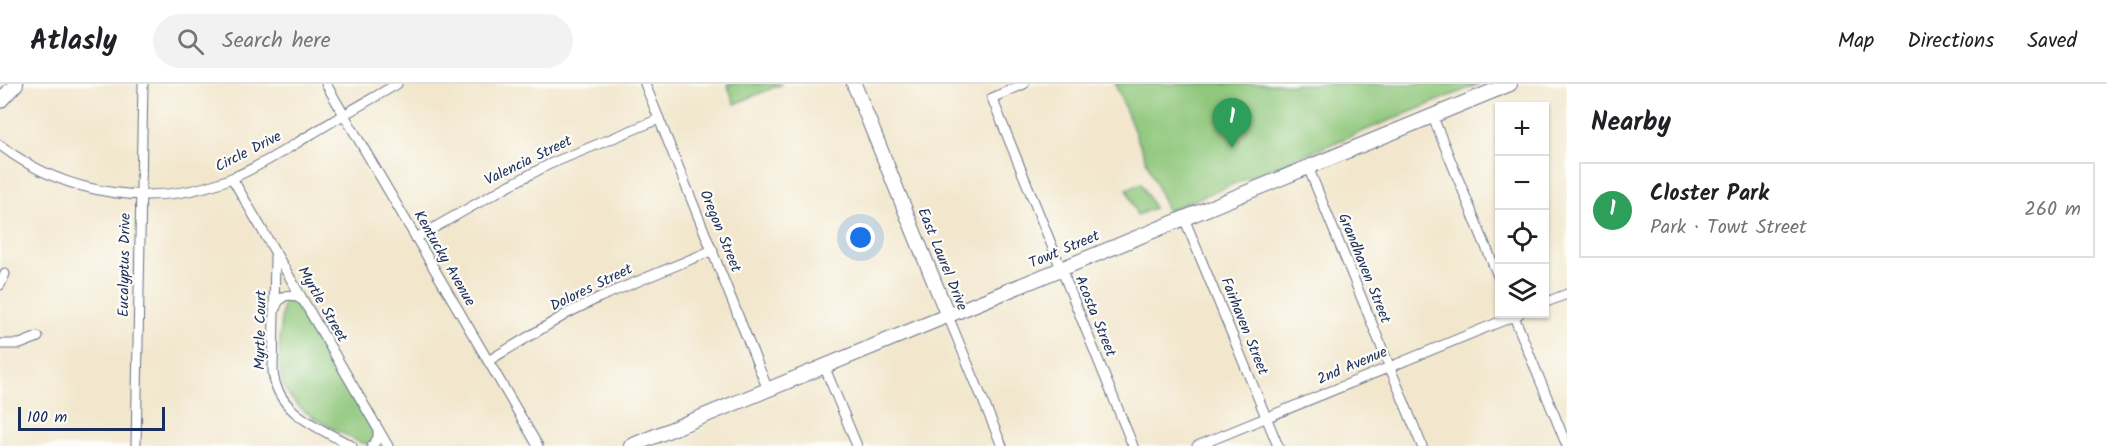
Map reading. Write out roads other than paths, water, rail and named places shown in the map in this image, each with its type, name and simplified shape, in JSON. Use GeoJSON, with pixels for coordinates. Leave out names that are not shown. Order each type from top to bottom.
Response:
{"type":"FeatureCollection","features":[{"type":"Feature","properties":{"kind":"street"},"geometry":{"type":"LineString","coordinates":[[0,101],[16,84]]}},
{"type":"Feature","properties":{"kind":"street","name":"Eucalyptus Drive"},"geometry":{"type":"LineString","coordinates":[[136,446],[142,84]]}},
{"type":"Feature","properties":{"kind":"street","name":"Kentucky Avenue"},"geometry":{"type":"LineString","coordinates":[[327,84],[538,446]]}},
{"type":"Feature","properties":{"kind":"street","name":"Circle Drive"},"geometry":{"type":"LineString","coordinates":[[0,145],[35,168],[68,183],[104,192],[166,194],[188,191],[232,178],[397,84]]}},
{"type":"Feature","properties":{"kind":"street","name":"Oregon Street"},"geometry":{"type":"LineString","coordinates":[[645,84],[768,390]]}},
{"type":"Feature","properties":{"kind":"street","name":"East Laurel Drive"},"geometry":{"type":"LineString","coordinates":[[854,84],[1002,446]]}},
{"type":"Feature","properties":{"kind":"street","name":"Acosta Street"},"geometry":{"type":"LineString","coordinates":[[1024,84],[992,98],[1133,446]]}},
{"type":"Feature","properties":{"kind":"street","name":"Towt Street"},"geometry":{"type":"LineString","coordinates":[[631,446],[1510,84]]}},
{"type":"Feature","properties":{"kind":"street"},"geometry":{"type":"LineString","coordinates":[[1432,115],[1495,269]]}},
{"type":"Feature","properties":{"kind":"street","name":"Valencia Street"},"geometry":{"type":"LineString","coordinates":[[416,238],[550,164],[659,118]]}},
{"type":"Feature","properties":{"kind":"street","name":"Grandhaven Street"},"geometry":{"type":"LineString","coordinates":[[1308,167],[1422,446]]}},
{"type":"Feature","properties":{"kind":"street","name":"Myrtle Street"},"geometry":{"type":"LineString","coordinates":[[232,178],[388,446]]}},
{"type":"Feature","properties":{"kind":"street","name":"Fairhaven Street"},"geometry":{"type":"LineString","coordinates":[[1184,218],[1278,446]]}},
{"type":"Feature","properties":{"kind":"street","name":"Myrtle Court"},"geometry":{"type":"LineString","coordinates":[[272,248],[275,262],[273,371],[276,389],[295,413],[352,446]]}},
{"type":"Feature","properties":{"kind":"street","name":"Dolores Street"},"geometry":{"type":"LineString","coordinates":[[488,361],[600,297],[713,250]]}},
{"type":"Feature","properties":{"kind":"street"},"geometry":{"type":"LineString","coordinates":[[0,285],[5,274]]}},
{"type":"Feature","properties":{"kind":"street"},"geometry":{"type":"LineString","coordinates":[[1549,301],[1567,294]]}},
{"type":"Feature","properties":{"kind":"street"},"geometry":{"type":"LineString","coordinates":[[275,310],[279,300],[287,295],[298,297],[306,304]]}},
{"type":"Feature","properties":{"kind":"street","name":"2nd Avenue"},"geometry":{"type":"LineString","coordinates":[[1197,446],[1505,318]]}},
{"type":"Feature","properties":{"kind":"street"},"geometry":{"type":"LineString","coordinates":[[1517,318],[1567,446]]}},
{"type":"Feature","properties":{"kind":"street"},"geometry":{"type":"LineString","coordinates":[[0,344],[20,344],[38,337]]}},
{"type":"Feature","properties":{"kind":"street"},"geometry":{"type":"LineString","coordinates":[[825,368],[857,446]]}},
{"type":"Feature","properties":{"kind":"street"},"geometry":{"type":"LineString","coordinates":[[372,446],[378,438],[378,428]]}},
{"type":"Feature","properties":{"kind":"place","name":"Closter Park"},"geometry":{"type":"Point","coordinates":[1232,148]}}]}
